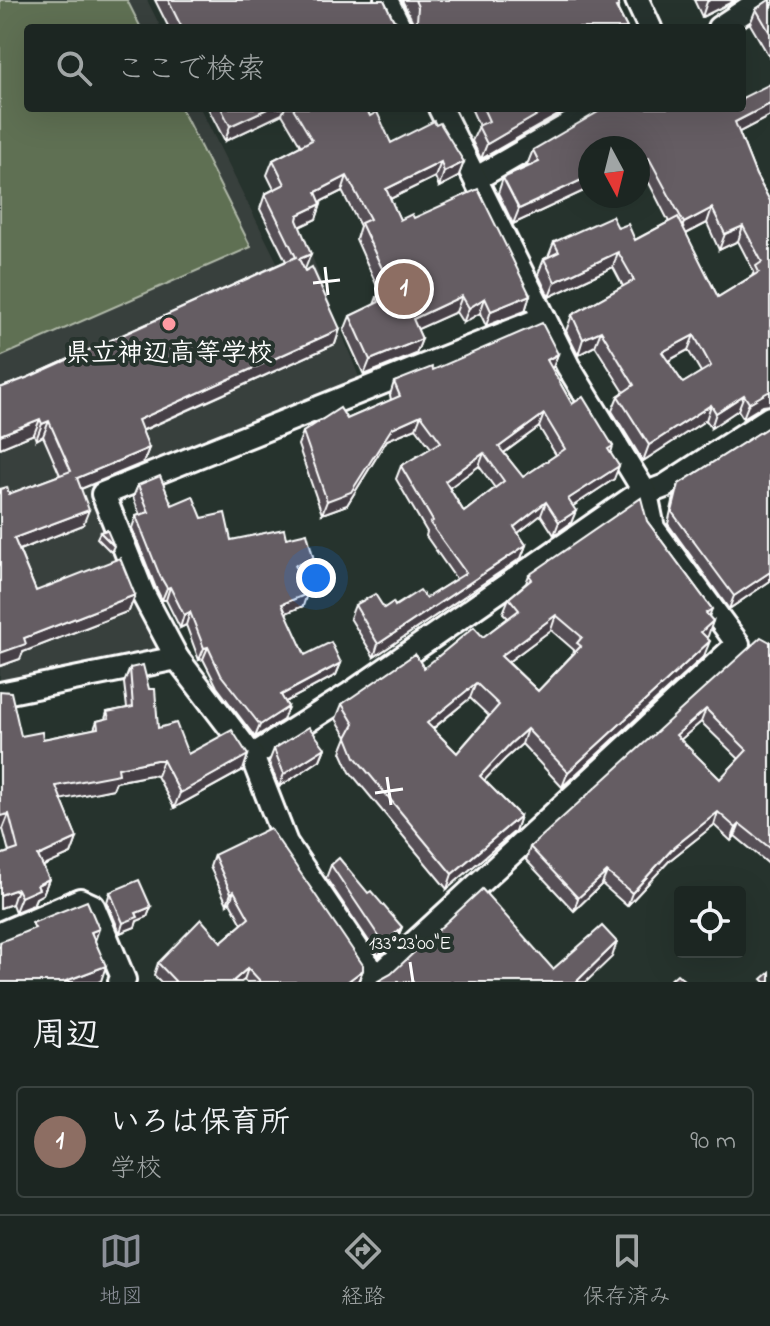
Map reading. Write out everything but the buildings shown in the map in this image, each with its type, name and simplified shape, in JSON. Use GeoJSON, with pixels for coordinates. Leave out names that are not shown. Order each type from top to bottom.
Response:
{"type":"FeatureCollection","features":[{"type":"Feature","properties":{"kind":"street"},"geometry":{"type":"LineString","coordinates":[[386,0],[398,24]]}},
{"type":"Feature","properties":{"kind":"street"},"geometry":{"type":"LineString","coordinates":[[637,0],[648,24]]}},
{"type":"Feature","properties":{"kind":"street"},"geometry":{"type":"LineString","coordinates":[[725,24],[761,0]]}},
{"type":"Feature","properties":{"kind":"street"},"geometry":{"type":"LineString","coordinates":[[442,112],[568,366],[646,494],[653,528],[738,644],[374,980],[286,843],[252,756],[177,658],[143,594],[103,494],[544,318]]}},
{"type":"Feature","properties":{"kind":"street"},"geometry":{"type":"LineString","coordinates":[[477,178],[591,112]]}},
{"type":"Feature","properties":{"kind":"street"},"geometry":{"type":"LineString","coordinates":[[252,756],[350,694],[631,499],[665,486],[770,418]]}},
{"type":"Feature","properties":{"kind":"street"},"geometry":{"type":"LineString","coordinates":[[0,694],[177,658]]}},
{"type":"Feature","properties":{"kind":"street"},"geometry":{"type":"LineString","coordinates":[[0,934],[80,900],[93,906],[124,980],[120,982]]}},
{"type":"Feature","properties":{"kind":"shaded area","name":"県立神辺高等学校"},"geometry":{"type":"Polygon","coordinates":[[[0,0],[147,0],[159,24],[24,24],[24,112],[202,112],[280,268],[311,254],[360,380],[91,488],[141,611],[162,638],[158,651],[0,691],[0,0]]]}},
{"type":"Feature","properties":{"kind":"green space"},"geometry":{"type":"Polygon","coordinates":[[[0,0],[127,0],[139,24],[24,24],[24,112],[183,112],[251,247],[0,357],[0,0]]]}},
{"type":"Feature","properties":{"kind":"place","name":"いろは保育所"},"geometry":{"type":"Point","coordinates":[404,289]}},
{"type":"Feature","properties":{"kind":"place","name":"県立神辺高等学校"},"geometry":{"type":"Point","coordinates":[169,324]}}]}
